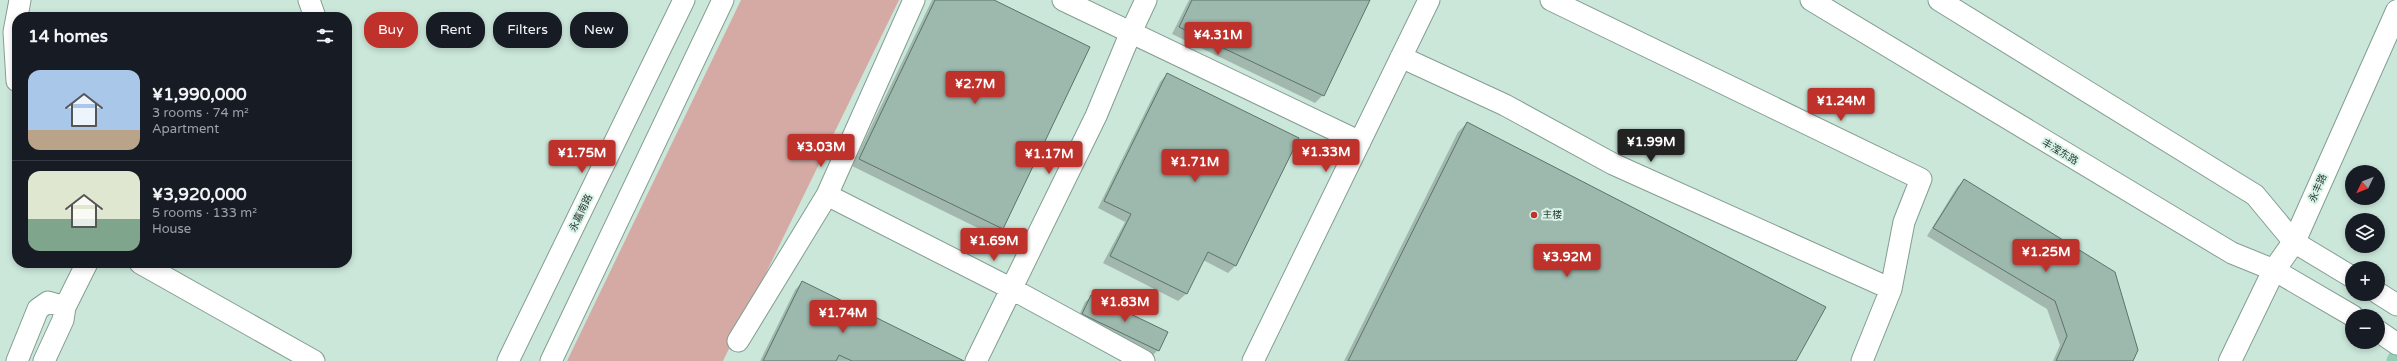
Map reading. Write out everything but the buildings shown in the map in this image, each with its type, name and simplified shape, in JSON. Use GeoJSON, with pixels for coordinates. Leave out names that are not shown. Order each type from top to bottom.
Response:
{"type":"FeatureCollection","features":[{"type":"Feature","properties":{"kind":"main road","name":"永丰路"},"geometry":{"type":"LineString","coordinates":[[2230,361],[2274,270],[2294,242],[2397,11]]}},
{"type":"Feature","properties":{"kind":"street"},"geometry":{"type":"LineString","coordinates":[[18,12],[20,0]]}},
{"type":"Feature","properties":{"kind":"street"},"geometry":{"type":"LineString","coordinates":[[309,0],[313,12]]}},
{"type":"Feature","properties":{"kind":"street","name":"永嘉南路"},"geometry":{"type":"LineString","coordinates":[[508,361],[684,0]]}},
{"type":"Feature","properties":{"kind":"street"},"geometry":{"type":"LineString","coordinates":[[551,361],[723,0]]}},
{"type":"Feature","properties":{"kind":"street"},"geometry":{"type":"LineString","coordinates":[[738,342],[827,195],[914,0]]}},
{"type":"Feature","properties":{"kind":"street"},"geometry":{"type":"LineString","coordinates":[[1063,0],[1360,142]]}},
{"type":"Feature","properties":{"kind":"street"},"geometry":{"type":"LineString","coordinates":[[976,361],[1096,116],[1146,0]]}},
{"type":"Feature","properties":{"kind":"street"},"geometry":{"type":"LineString","coordinates":[[1252,361],[1429,0]]}},
{"type":"Feature","properties":{"kind":"street"},"geometry":{"type":"LineString","coordinates":[[1551,0],[1921,179],[1904,222],[1891,289],[1862,361]]}},
{"type":"Feature","properties":{"kind":"street","name":"丰滢东路"},"geometry":{"type":"LineString","coordinates":[[1811,0],[2232,253],[2274,270],[2345,311]]}},
{"type":"Feature","properties":{"kind":"street"},"geometry":{"type":"LineString","coordinates":[[1940,0],[2255,195],[2294,242],[2345,273]]}},
{"type":"Feature","properties":{"kind":"street"},"geometry":{"type":"LineString","coordinates":[[1401,57],[1505,105],[1614,164],[1891,289]]}},
{"type":"Feature","properties":{"kind":"street"},"geometry":{"type":"LineString","coordinates":[[827,195],[1012,289],[1144,361]]}},
{"type":"Feature","properties":{"kind":"street"},"geometry":{"type":"LineString","coordinates":[[44,361],[63,320],[65,307],[84,268]]}},
{"type":"Feature","properties":{"kind":"street"},"geometry":{"type":"LineString","coordinates":[[149,268],[314,361]]}},
{"type":"Feature","properties":{"kind":"street"},"geometry":{"type":"LineString","coordinates":[[2385,298],[2397,305]]}},
{"type":"Feature","properties":{"kind":"street"},"geometry":{"type":"LineString","coordinates":[[17,361],[38,309],[48,302],[65,307]]}},
{"type":"Feature","properties":{"kind":"shaded area"},"geometry":{"type":"Polygon","coordinates":[[[741,0],[899,0],[723,361],[567,361],[741,0]]]}},
{"type":"Feature","properties":{"kind":"place","name":"主楼"},"geometry":{"type":"Point","coordinates":[1534,215]}}]}
